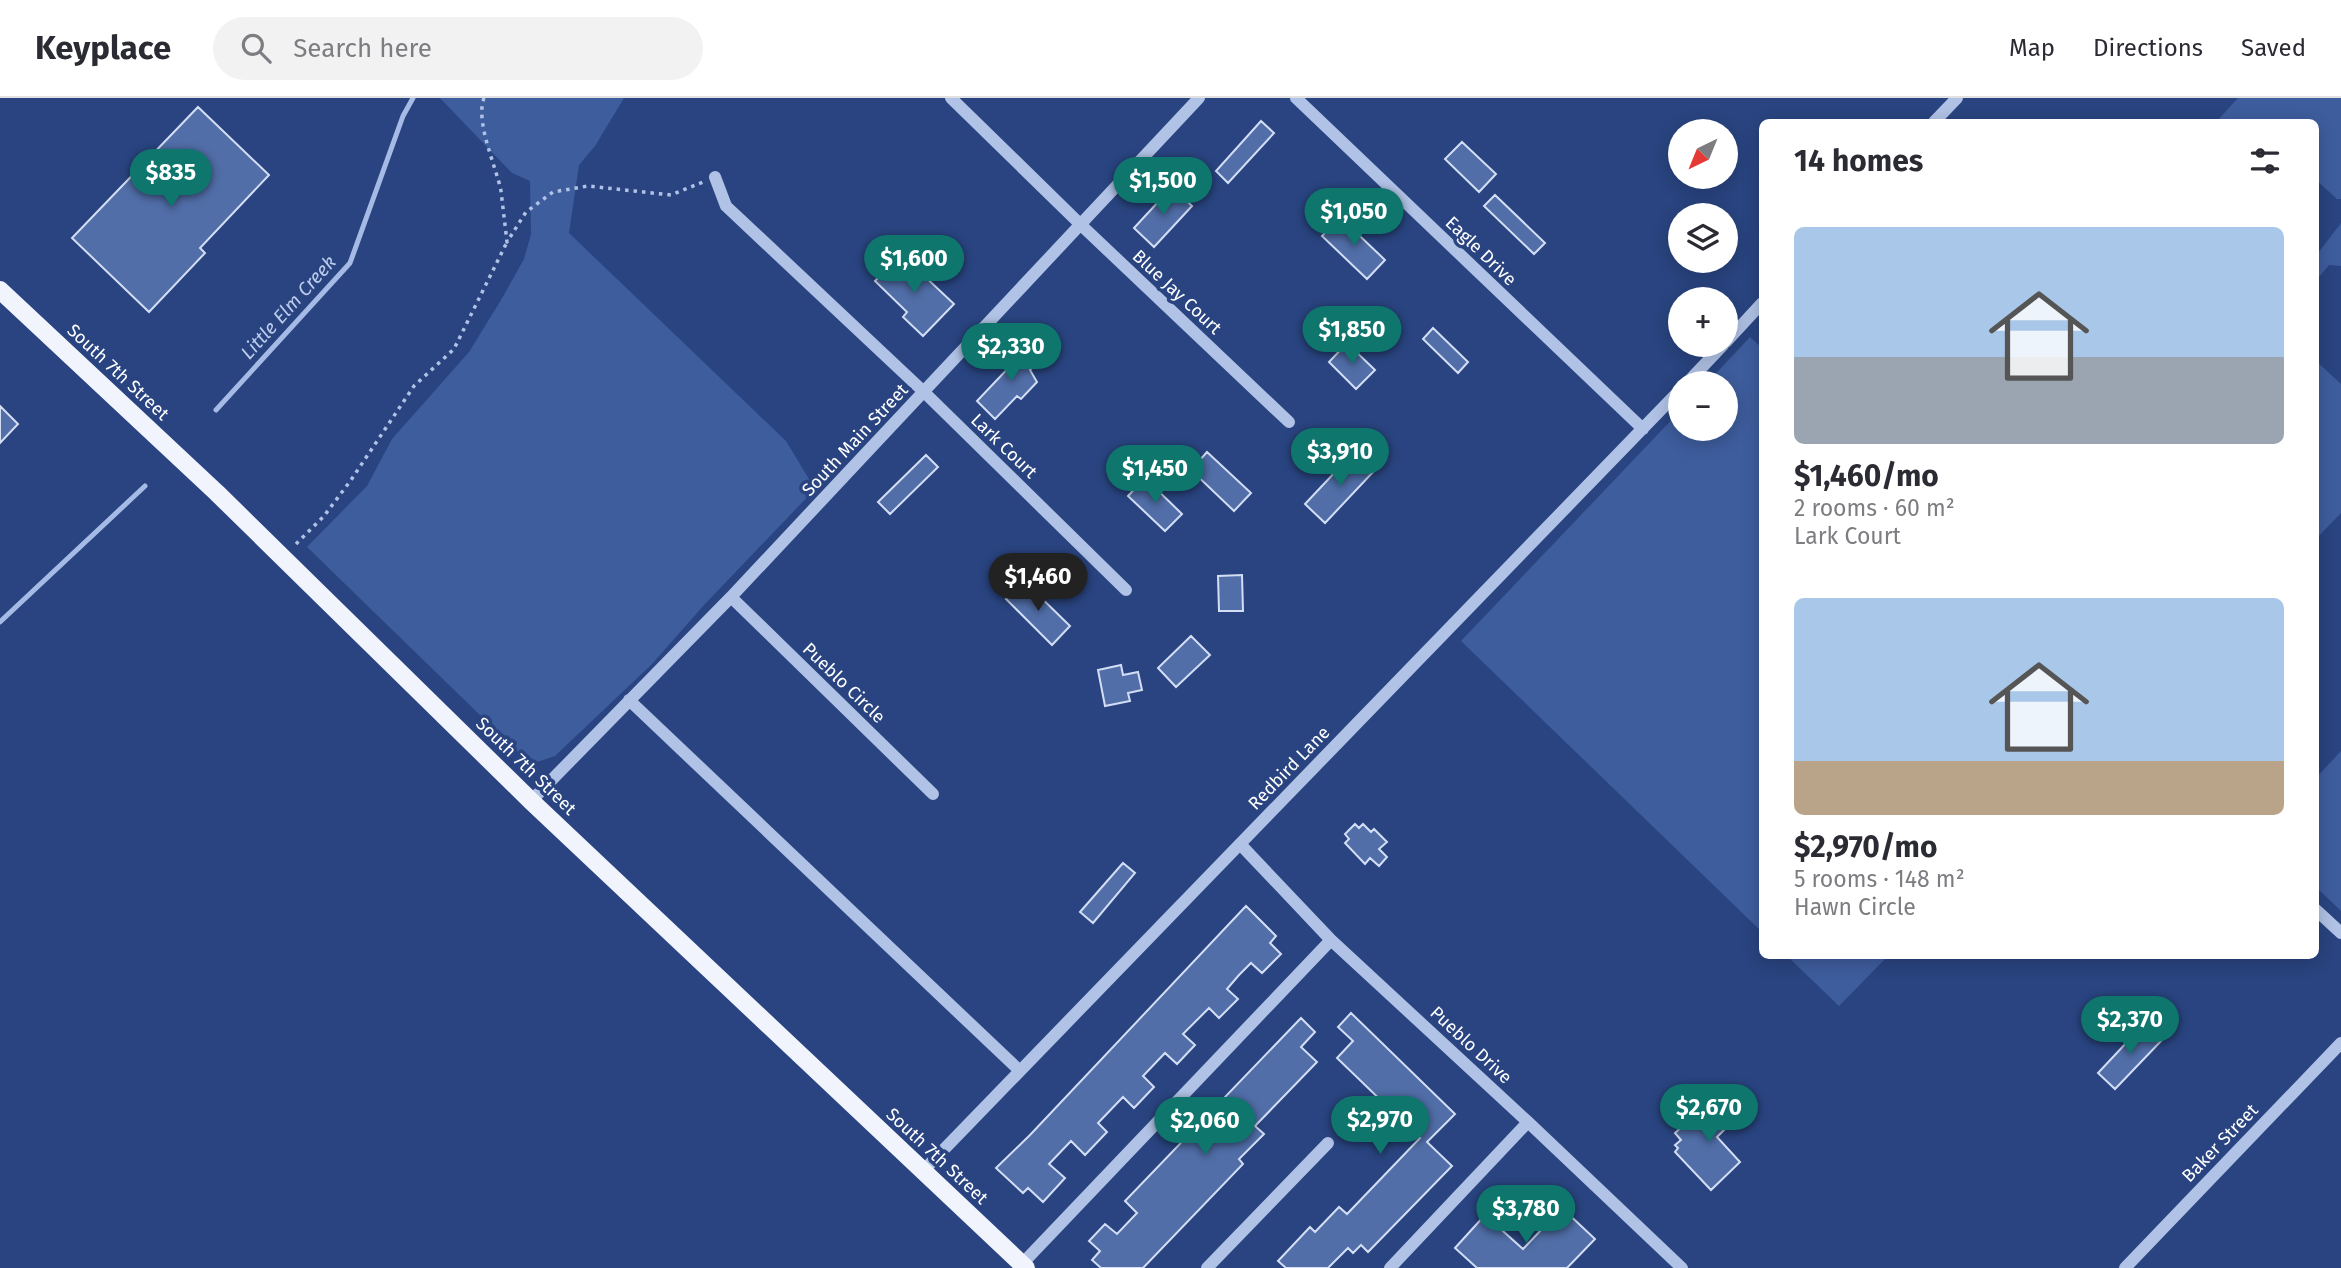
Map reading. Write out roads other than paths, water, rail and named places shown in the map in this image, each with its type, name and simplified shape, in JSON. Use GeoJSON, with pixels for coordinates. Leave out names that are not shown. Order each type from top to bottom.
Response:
{"type":"FeatureCollection","features":[{"type":"Feature","properties":{"kind":"main road","name":"South 7th Street"},"geometry":{"type":"LineString","coordinates":[[1,292],[160,439],[531,801],[1024,1266]]}},
{"type":"Feature","properties":{"kind":"street","name":"Blue Jay Court"},"geometry":{"type":"LineString","coordinates":[[951,98],[1289,422]]}},
{"type":"Feature","properties":{"kind":"street","name":"South Main Street"},"geometry":{"type":"LineString","coordinates":[[531,801],[731,597],[1199,98]]}},
{"type":"Feature","properties":{"kind":"street","name":"Eagle Drive"},"geometry":{"type":"LineString","coordinates":[[1296,98],[1643,429]]}},
{"type":"Feature","properties":{"kind":"street"},"geometry":{"type":"LineString","coordinates":[[1937,119],[1957,98]]}},
{"type":"Feature","properties":{"kind":"street","name":"Lark Court"},"geometry":{"type":"LineString","coordinates":[[715,177],[726,206],[924,393],[1126,590]]}},
{"type":"Feature","properties":{"kind":"street"},"geometry":{"type":"LineString","coordinates":[[1738,328],[1759,306]]}},
{"type":"Feature","properties":{"kind":"street"},"geometry":{"type":"LineString","coordinates":[[1698,371],[1711,357]]}},
{"type":"Feature","properties":{"kind":"street","name":"Redbird Lane"},"geometry":{"type":"LineString","coordinates":[[923,1171],[1668,403]]}},
{"type":"Feature","properties":{"kind":"street","name":"Pueblo Circle"},"geometry":{"type":"LineString","coordinates":[[731,597],[933,794]]}},
{"type":"Feature","properties":{"kind":"street"},"geometry":{"type":"LineString","coordinates":[[629,700],[1020,1071]]}},
{"type":"Feature","properties":{"kind":"street","name":"Pueblo Drive"},"geometry":{"type":"LineString","coordinates":[[1240,844],[1331,940],[1682,1268]]}},
{"type":"Feature","properties":{"kind":"street"},"geometry":{"type":"LineString","coordinates":[[2319,913],[2341,933]]}},
{"type":"Feature","properties":{"kind":"street"},"geometry":{"type":"LineString","coordinates":[[1024,1266],[1331,940]]}},
{"type":"Feature","properties":{"kind":"street","name":"Baker Street"},"geometry":{"type":"LineString","coordinates":[[2125,1268],[2341,1043]]}},
{"type":"Feature","properties":{"kind":"street"},"geometry":{"type":"LineString","coordinates":[[1390,1268],[1528,1122]]}},
{"type":"Feature","properties":{"kind":"street"},"geometry":{"type":"LineString","coordinates":[[1206,1268],[1328,1143]]}},
{"type":"Feature","properties":{"kind":"waterway","name":"Little Elm Creek"},"geometry":{"type":"LineString","coordinates":[[216,410],[350,263],[403,116],[413,98]]}},
{"type":"Feature","properties":{"kind":"waterway","name":"Little Elm Creek"},"geometry":{"type":"LineString","coordinates":[[0,622],[145,486]]}}]}
